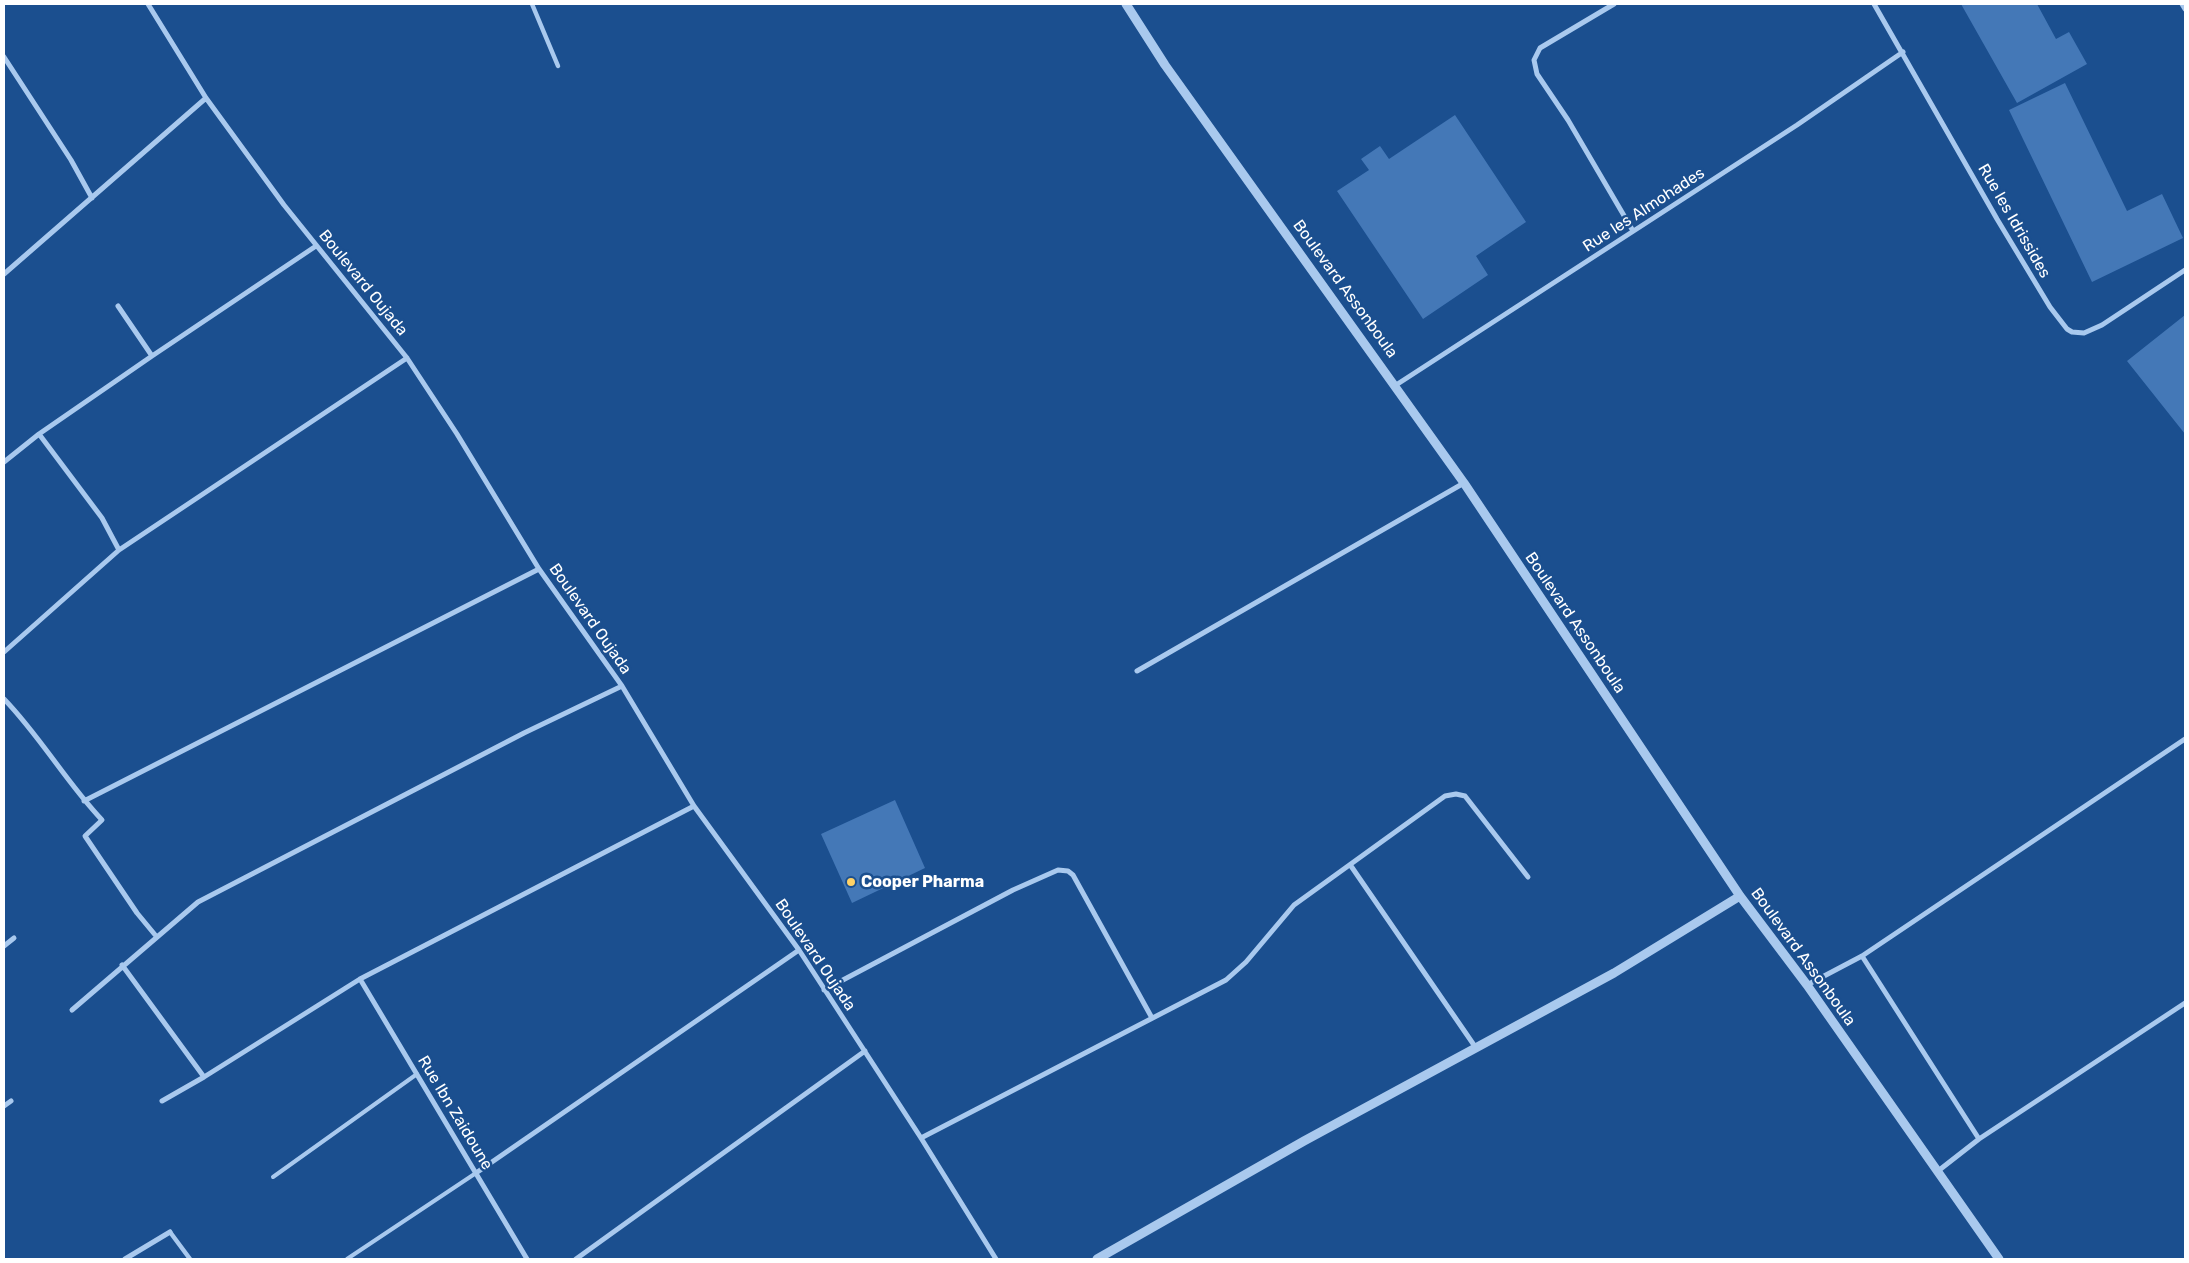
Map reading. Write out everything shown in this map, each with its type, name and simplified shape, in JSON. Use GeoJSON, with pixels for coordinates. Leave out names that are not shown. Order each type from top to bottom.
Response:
{"type":"FeatureCollection","features":[{"type":"Feature","properties":{"kind":"street","name":"Boulevard Oujada"},"geometry":{"type":"LineString","coordinates":[[148,4],[206,98],[316,246],[407,358],[457,434],[539,569],[622,686],[694,806],[799,950],[921,1138],[996,1259]]}},
{"type":"Feature","properties":{"kind":"street"},"geometry":{"type":"LineString","coordinates":[[532,4],[558,66]]}},
{"type":"Feature","properties":{"kind":"street","name":"Boulevard Assonboula"},"geometry":{"type":"LineString","coordinates":[[1126,4],[1165,65],[1396,385],[1464,483],[1740,896],[1807,985],[1999,1259]]}},
{"type":"Feature","properties":{"kind":"street"},"geometry":{"type":"LineString","coordinates":[[1614,4],[1540,48],[1534,60],[1537,74],[1568,120],[1633,231]]}},
{"type":"Feature","properties":{"kind":"street","name":"Rue les Idrissides"},"geometry":{"type":"LineString","coordinates":[[1874,4],[1904,52],[1997,219],[2050,307],[2067,329],[2072,332],[2084,333],[2102,325],[2185,270]]}},
{"type":"Feature","properties":{"kind":"street"},"geometry":{"type":"LineString","coordinates":[[2182,4],[2185,9]]}},
{"type":"Feature","properties":{"kind":"street","name":"Rue les Almohades"},"geometry":{"type":"LineString","coordinates":[[1396,385],[1797,125],[1904,52]]}},
{"type":"Feature","properties":{"kind":"street"},"geometry":{"type":"LineString","coordinates":[[4,57],[92,198]]}},
{"type":"Feature","properties":{"kind":"street"},"geometry":{"type":"LineString","coordinates":[[4,274],[206,98]]}},
{"type":"Feature","properties":{"kind":"street"},"geometry":{"type":"LineString","coordinates":[[4,462],[39,434],[316,246]]}},
{"type":"Feature","properties":{"kind":"street"},"geometry":{"type":"LineString","coordinates":[[118,306],[152,356]]}},
{"type":"Feature","properties":{"kind":"street"},"geometry":{"type":"LineString","coordinates":[[4,652],[119,550],[407,358]]}},
{"type":"Feature","properties":{"kind":"street"},"geometry":{"type":"LineString","coordinates":[[39,434],[102,518],[119,550]]}},
{"type":"Feature","properties":{"kind":"street"},"geometry":{"type":"LineString","coordinates":[[1137,672],[1464,483]]}},
{"type":"Feature","properties":{"kind":"street"},"geometry":{"type":"LineString","coordinates":[[84,801],[539,569]]}},
{"type":"Feature","properties":{"kind":"street"},"geometry":{"type":"LineString","coordinates":[[72,1010],[122,965],[198,902],[524,733],[622,686]]}},
{"type":"Feature","properties":{"kind":"street"},"geometry":{"type":"LineString","coordinates":[[4,699],[24,720],[84,801],[102,820],[85,836],[137,913],[156,936]]}},
{"type":"Feature","properties":{"kind":"street"},"geometry":{"type":"LineString","coordinates":[[1807,985],[1862,956],[2185,739]]}},
{"type":"Feature","properties":{"kind":"street"},"geometry":{"type":"LineString","coordinates":[[921,1138],[1226,980],[1246,962],[1294,905],[1351,866],[1444,796],[1456,794],[1465,796],[1528,877]]}},
{"type":"Feature","properties":{"kind":"street"},"geometry":{"type":"LineString","coordinates":[[162,1100],[204,1077],[360,979],[694,806]]}},
{"type":"Feature","properties":{"kind":"street"},"geometry":{"type":"LineString","coordinates":[[1351,866],[1476,1048]]}},
{"type":"Feature","properties":{"kind":"street"},"geometry":{"type":"LineString","coordinates":[[824,990],[1013,890],[1058,870],[1063,870],[1072,875],[1152,1018]]}},
{"type":"Feature","properties":{"kind":"street"},"geometry":{"type":"LineString","coordinates":[[1097,1259],[1304,1141],[1614,973],[1740,896]]}},
{"type":"Feature","properties":{"kind":"street"},"geometry":{"type":"LineString","coordinates":[[4,946],[14,938]]}},
{"type":"Feature","properties":{"kind":"street"},"geometry":{"type":"LineString","coordinates":[[476,1172],[799,950]]}},
{"type":"Feature","properties":{"kind":"street"},"geometry":{"type":"LineString","coordinates":[[1862,956],[1979,1139]]}},
{"type":"Feature","properties":{"kind":"street"},"geometry":{"type":"LineString","coordinates":[[122,965],[204,1077]]}},
{"type":"Feature","properties":{"kind":"street","name":"Rue Ibn Zaidoune"},"geometry":{"type":"LineString","coordinates":[[360,979],[527,1259]]}},
{"type":"Feature","properties":{"kind":"street"},"geometry":{"type":"LineString","coordinates":[[1938,1171],[1979,1139],[2185,1003]]}},
{"type":"Feature","properties":{"kind":"street"},"geometry":{"type":"LineString","coordinates":[[576,1259],[865,1051]]}},
{"type":"Feature","properties":{"kind":"street"},"geometry":{"type":"LineString","coordinates":[[4,1106],[11,1100]]}},
{"type":"Feature","properties":{"kind":"street"},"geometry":{"type":"LineString","coordinates":[[125,1259],[170,1232],[190,1259]]}},
{"type":"Feature","properties":{"kind":"lane"},"geometry":{"type":"LineString","coordinates":[[273,1177],[417,1074]]}},
{"type":"Feature","properties":{"kind":"lane"},"geometry":{"type":"LineString","coordinates":[[347,1259],[476,1172]]}},
{"type":"Feature","properties":{"kind":"building"},"geometry":{"type":"Polygon","coordinates":[[[1961,4],[2037,4],[2056,39],[2069,32],[2087,64],[2017,103],[1961,4]]]}},
{"type":"Feature","properties":{"kind":"building"},"geometry":{"type":"Polygon","coordinates":[[[2065,83],[2127,211],[2162,194],[2183,238],[2092,282],[2009,110],[2065,83]]]}},
{"type":"Feature","properties":{"kind":"building"},"geometry":{"type":"Polygon","coordinates":[[[1455,115],[1526,222],[1476,256],[1488,275],[1423,319],[1337,191],[1369,170],[1361,159],[1380,146],[1389,159],[1455,115]]]}},
{"type":"Feature","properties":{"kind":"building"},"geometry":{"type":"Polygon","coordinates":[[[2185,315],[2185,434],[2127,361],[2185,315]]]}},
{"type":"Feature","properties":{"kind":"building"},"geometry":{"type":"Polygon","coordinates":[[[895,800],[925,868],[852,903],[821,834],[895,800]]]}},
{"type":"Feature","properties":{"kind":"place","name":"Cooper Pharma"},"geometry":{"type":"Point","coordinates":[851,882]}}]}
